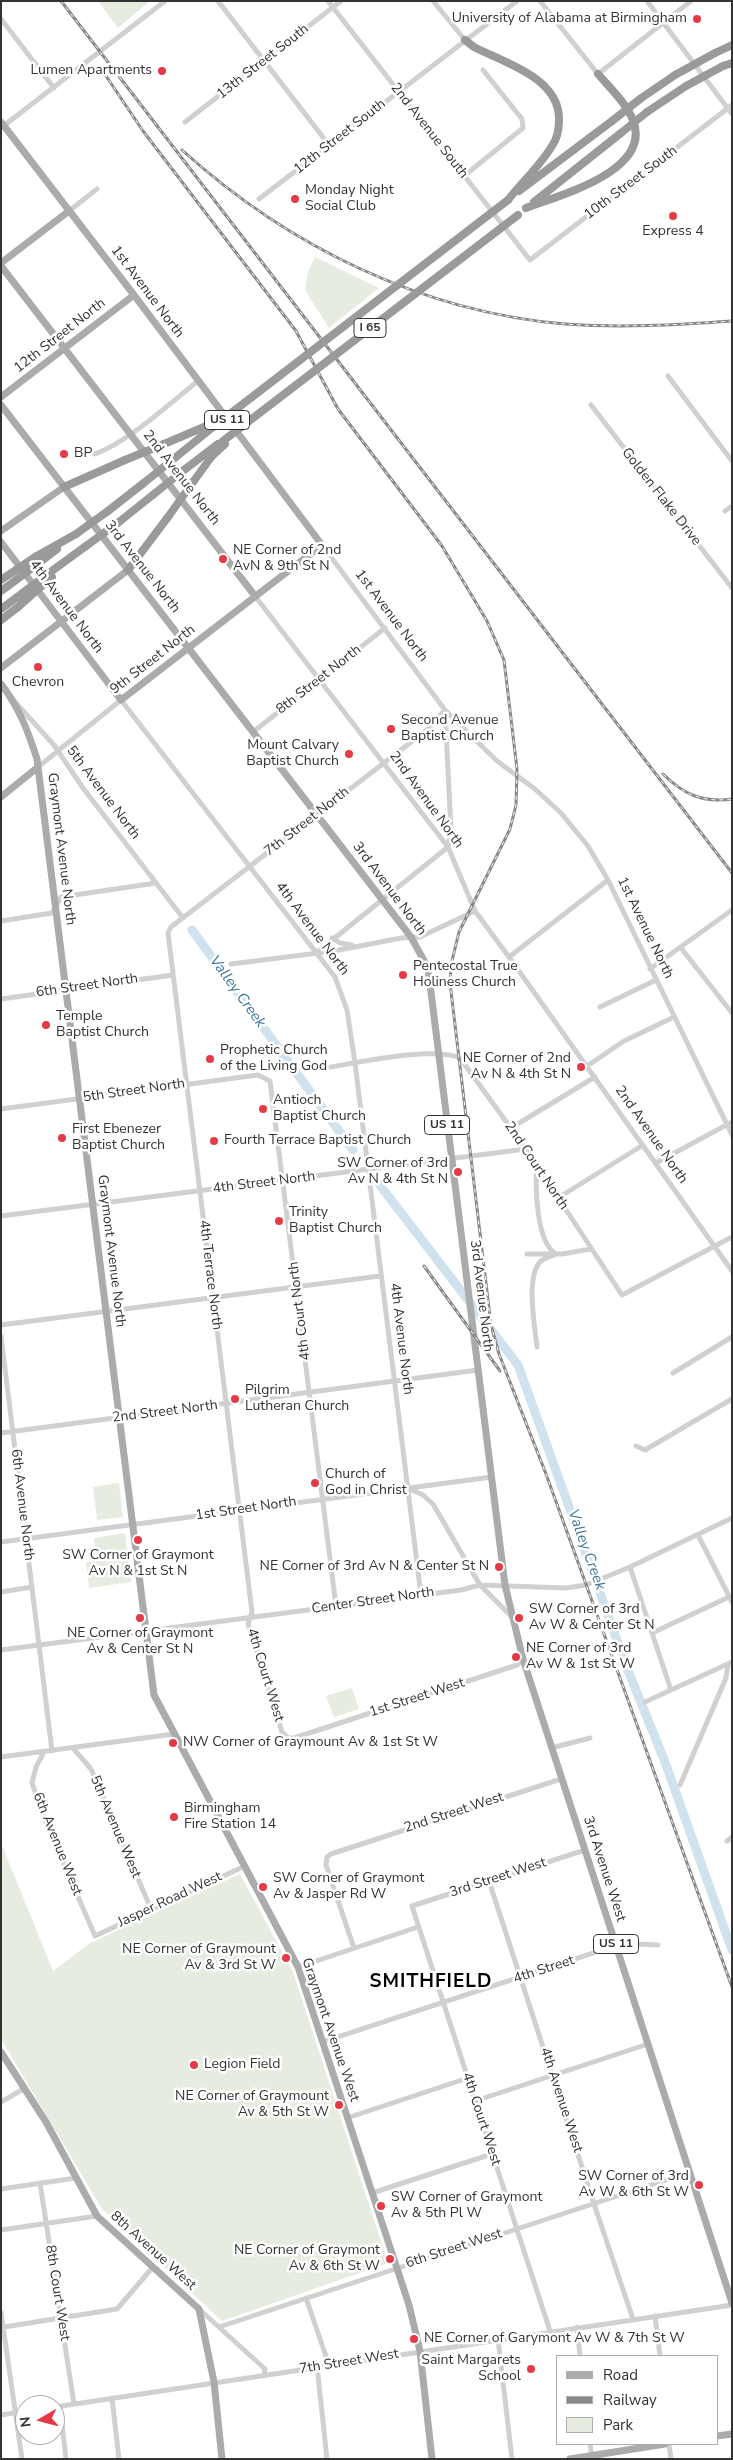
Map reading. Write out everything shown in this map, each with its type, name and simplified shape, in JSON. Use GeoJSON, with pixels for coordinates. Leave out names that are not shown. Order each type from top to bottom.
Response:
{"type":"FeatureCollection","features":[{"type":"Feature","properties":{"kind":"highway"},"geometry":{"type":"LineString","coordinates":[[465,40],[474,47],[538,80],[550,92],[557,103],[559,125],[554,143],[508,200]]}},
{"type":"Feature","properties":{"kind":"highway","name":"I 65"},"geometry":{"type":"LineString","coordinates":[[212,425],[229,414],[640,99],[675,75],[732,45]]}},
{"type":"Feature","properties":{"kind":"highway","name":"I 65"},"geometry":{"type":"LineString","coordinates":[[1,609],[51,575],[184,470],[224,442],[240,427],[518,216],[647,112],[686,86],[729,65]]}},
{"type":"Feature","properties":{"kind":"highway"},"geometry":{"type":"LineString","coordinates":[[526,208],[602,177],[616,169],[630,154],[636,135],[633,120],[598,74]]}},
{"type":"Feature","properties":{"kind":"highway"},"geometry":{"type":"LineString","coordinates":[[64,487],[212,425]]}},
{"type":"Feature","properties":{"kind":"highway"},"geometry":{"type":"LineString","coordinates":[[1,580],[38,559],[108,511],[176,458],[212,425]]}},
{"type":"Feature","properties":{"kind":"highway"},"geometry":{"type":"LineString","coordinates":[[128,570],[224,442]]}},
{"type":"Feature","properties":{"kind":"highway"},"geometry":{"type":"LineString","coordinates":[[4,589],[38,559]]}},
{"type":"Feature","properties":{"kind":"highway"},"geometry":{"type":"LineString","coordinates":[[1,620],[51,575]]}},
{"type":"Feature","properties":{"kind":"main road","name":"1st Avenue North"},"geometry":{"type":"LineString","coordinates":[[2,125],[134,295],[322,545]]}},
{"type":"Feature","properties":{"kind":"main road"},"geometry":{"type":"LineString","coordinates":[[1,264],[69,211]]}},
{"type":"Feature","properties":{"kind":"main road","name":"2nd Avenue North"},"geometry":{"type":"LineString","coordinates":[[1,264],[256,596]]}},
{"type":"Feature","properties":{"kind":"main road","name":"12th Street North"},"geometry":{"type":"LineString","coordinates":[[1,397],[134,295]]}},
{"type":"Feature","properties":{"kind":"main road","name":"3rd Avenue North"},"geometry":{"type":"LineString","coordinates":[[1,405],[382,898],[411,937],[428,968],[505,1585]]}},
{"type":"Feature","properties":{"kind":"main road"},"geometry":{"type":"LineString","coordinates":[[1,531],[64,487]]}},
{"type":"Feature","properties":{"kind":"main road","name":"4th Avenue North"},"geometry":{"type":"LineString","coordinates":[[1,542],[121,700]]}},
{"type":"Feature","properties":{"kind":"main road","name":"9th Street North"},"geometry":{"type":"LineString","coordinates":[[121,700],[322,545]]}},
{"type":"Feature","properties":{"kind":"main road"},"geometry":{"type":"LineString","coordinates":[[1,668],[128,570]]}},
{"type":"Feature","properties":{"kind":"main road","name":"5th Avenue North"},"geometry":{"type":"LineString","coordinates":[[1,684],[13,699]]}},
{"type":"Feature","properties":{"kind":"main road","name":"Graymont Avenue North"},"geometry":{"type":"LineString","coordinates":[[13,699],[25,722],[38,767],[146,1631]]}},
{"type":"Feature","properties":{"kind":"main road","name":"9th Street North"},"geometry":{"type":"LineString","coordinates":[[1,797],[38,767]]}},
{"type":"Feature","properties":{"kind":"main road","name":"3rd Avenue West"},"geometry":{"type":"LineString","coordinates":[[505,1585],[523,1659],[551,1748],[732,2304]]}},
{"type":"Feature","properties":{"kind":"main road","name":"Graymont Avenue West"},"geometry":{"type":"LineString","coordinates":[[146,1631],[154,1695],[298,1967],[397,2268],[420,2351],[432,2459]]}},
{"type":"Feature","properties":{"kind":"main road","name":"8th Avenue West"},"geometry":{"type":"LineString","coordinates":[[1,2052],[46,2122],[97,2216],[199,2309],[214,2382],[222,2459]]}},
{"type":"Feature","properties":{"kind":"main road"},"geometry":{"type":"LineString","coordinates":[[718,2436],[732,2434]]}},
{"type":"Feature","properties":{"kind":"main road"},"geometry":{"type":"LineString","coordinates":[[570,2459],[659,2445]]}},
{"type":"Feature","properties":{"kind":"street"},"geometry":{"type":"LineString","coordinates":[[2,125],[54,88],[165,1]]}},
{"type":"Feature","properties":{"kind":"street"},"geometry":{"type":"LineString","coordinates":[[218,1],[329,145]]}},
{"type":"Feature","properties":{"kind":"street","name":"2nd Avenue South"},"geometry":{"type":"LineString","coordinates":[[328,1],[530,260]]}},
{"type":"Feature","properties":{"kind":"street","name":"13th Street South"},"geometry":{"type":"LineString","coordinates":[[185,122],[341,1]]}},
{"type":"Feature","properties":{"kind":"street"},"geometry":{"type":"LineString","coordinates":[[433,1],[465,40]]}},
{"type":"Feature","properties":{"kind":"street","name":"12th Street South"},"geometry":{"type":"LineString","coordinates":[[259,199],[517,1]]}},
{"type":"Feature","properties":{"kind":"street"},"geometry":{"type":"LineString","coordinates":[[540,1],[598,74],[691,1]]}},
{"type":"Feature","properties":{"kind":"street"},"geometry":{"type":"LineString","coordinates":[[647,1],[730,107],[732,114]]}},
{"type":"Feature","properties":{"kind":"street"},"geometry":{"type":"LineString","coordinates":[[1,19],[54,88]]}},
{"type":"Feature","properties":{"kind":"street"},"geometry":{"type":"LineString","coordinates":[[464,176],[516,136],[523,128],[522,118],[483,70]]}},
{"type":"Feature","properties":{"kind":"street","name":"10th Street South"},"geometry":{"type":"LineString","coordinates":[[530,260],[730,107]]}},
{"type":"Feature","properties":{"kind":"street"},"geometry":{"type":"LineString","coordinates":[[69,211],[97,190]]}},
{"type":"Feature","properties":{"kind":"street"},"geometry":{"type":"LineString","coordinates":[[668,376],[732,461]]}},
{"type":"Feature","properties":{"kind":"street"},"geometry":{"type":"LineString","coordinates":[[90,452],[95,454],[103,451],[130,433],[198,381]]}},
{"type":"Feature","properties":{"kind":"street","name":"Golden Flake Drive"},"geometry":{"type":"LineString","coordinates":[[591,406],[732,588]]}},
{"type":"Feature","properties":{"kind":"street"},"geometry":{"type":"LineString","coordinates":[[725,512],[732,506]]}},
{"type":"Feature","properties":{"kind":"street","name":"1st Avenue North"},"geometry":{"type":"LineString","coordinates":[[322,545],[445,710],[497,761],[536,789],[561,813],[588,846],[608,880],[650,969],[729,1124],[732,1135]]}},
{"type":"Feature","properties":{"kind":"street","name":"2nd Avenue North"},"geometry":{"type":"LineString","coordinates":[[256,596],[448,847],[475,911],[510,957],[732,1272]]}},
{"type":"Feature","properties":{"kind":"street","name":"8th Street North"},"geometry":{"type":"LineString","coordinates":[[253,732],[385,628]]}},
{"type":"Feature","properties":{"kind":"street","name":"5th Avenue North"},"geometry":{"type":"LineString","coordinates":[[13,699],[39,727],[183,918]]}},
{"type":"Feature","properties":{"kind":"street","name":"9th Street North"},"geometry":{"type":"LineString","coordinates":[[38,767],[121,700]]}},
{"type":"Feature","properties":{"kind":"street","name":"4th Avenue North"},"geometry":{"type":"LineString","coordinates":[[121,700],[335,977],[343,994],[355,1063],[380,1276],[422,1595]]}},
{"type":"Feature","properties":{"kind":"street"},"geometry":{"type":"LineString","coordinates":[[316,953],[332,938],[448,847],[451,830],[445,710]]}},
{"type":"Feature","properties":{"kind":"street","name":"7th Street North"},"geometry":{"type":"LineString","coordinates":[[168,933],[183,918],[428,729],[445,710]]}},
{"type":"Feature","properties":{"kind":"street"},"geometry":{"type":"LineString","coordinates":[[510,957],[608,880]]}},
{"type":"Feature","properties":{"kind":"street"},"geometry":{"type":"LineString","coordinates":[[1,921],[52,913],[61,897],[156,882]]}},
{"type":"Feature","properties":{"kind":"street"},"geometry":{"type":"LineString","coordinates":[[650,969],[732,910]]}},
{"type":"Feature","properties":{"kind":"street"},"geometry":{"type":"LineString","coordinates":[[231,964],[316,953],[430,934],[475,911]]}},
{"type":"Feature","properties":{"kind":"street","name":"4th Terrace North"},"geometry":{"type":"LineString","coordinates":[[168,933],[252,1612],[249,1618]]}},
{"type":"Feature","properties":{"kind":"street"},"geometry":{"type":"LineString","coordinates":[[332,938],[346,945],[360,946]]}},
{"type":"Feature","properties":{"kind":"street"},"geometry":{"type":"LineString","coordinates":[[681,948],[732,1013]]}},
{"type":"Feature","properties":{"kind":"street","name":"6th Street North"},"geometry":{"type":"LineString","coordinates":[[1,998],[173,975]]}},
{"type":"Feature","properties":{"kind":"street"},"geometry":{"type":"LineString","coordinates":[[600,1006],[656,980]]}},
{"type":"Feature","properties":{"kind":"street"},"geometry":{"type":"LineString","coordinates":[[587,1066],[624,1041],[674,1017]]}},
{"type":"Feature","properties":{"kind":"street"},"geometry":{"type":"LineString","coordinates":[[324,1068],[438,1053]]}},
{"type":"Feature","properties":{"kind":"street","name":"2nd Court North"},"geometry":{"type":"LineString","coordinates":[[438,1053],[450,1054],[460,1058],[526,1149],[622,1295],[715,1246]]}},
{"type":"Feature","properties":{"kind":"street","name":"5th Street North"},"geometry":{"type":"LineString","coordinates":[[1,1109],[258,1075],[266,1078]]}},
{"type":"Feature","properties":{"kind":"street","name":"4th Court North"},"geometry":{"type":"LineString","coordinates":[[266,1078],[271,1083],[336,1606]]}},
{"type":"Feature","properties":{"kind":"street"},"geometry":{"type":"LineString","coordinates":[[511,1128],[595,1078]]}},
{"type":"Feature","properties":{"kind":"street"},"geometry":{"type":"LineString","coordinates":[[656,1163],[729,1124]]}},
{"type":"Feature","properties":{"kind":"street"},"geometry":{"type":"LineString","coordinates":[[558,1198],[643,1145]]}},
{"type":"Feature","properties":{"kind":"street","name":"4th Street North"},"geometry":{"type":"LineString","coordinates":[[1,1216],[526,1149]]}},
{"type":"Feature","properties":{"kind":"street"},"geometry":{"type":"LineString","coordinates":[[536,1165],[542,1235],[549,1250],[556,1254]]}},
{"type":"Feature","properties":{"kind":"street"},"geometry":{"type":"LineString","coordinates":[[715,1246],[732,1237]]}},
{"type":"Feature","properties":{"kind":"street"},"geometry":{"type":"LineString","coordinates":[[527,1254],[556,1254],[591,1249]]}},
{"type":"Feature","properties":{"kind":"street"},"geometry":{"type":"LineString","coordinates":[[537,1346],[532,1299],[534,1274],[541,1261],[556,1254]]}},
{"type":"Feature","properties":{"kind":"street"},"geometry":{"type":"LineString","coordinates":[[1,1325],[380,1276]]}},
{"type":"Feature","properties":{"kind":"street","name":"6th Avenue North"},"geometry":{"type":"LineString","coordinates":[[1,1336],[52,1750]]}},
{"type":"Feature","properties":{"kind":"street"},"geometry":{"type":"LineString","coordinates":[[673,1373],[732,1337]]}},
{"type":"Feature","properties":{"kind":"street","name":"2nd Street North"},"geometry":{"type":"LineString","coordinates":[[1,1433],[478,1370]]}},
{"type":"Feature","properties":{"kind":"street"},"geometry":{"type":"LineString","coordinates":[[636,1446],[645,1450],[731,1401]]}},
{"type":"Feature","properties":{"kind":"street","name":"1st Street North"},"geometry":{"type":"LineString","coordinates":[[1,1542],[492,1477]]}},
{"type":"Feature","properties":{"kind":"street"},"geometry":{"type":"LineString","coordinates":[[407,1488],[423,1495],[438,1510],[480,1585],[511,1616]]}},
{"type":"Feature","properties":{"kind":"street","name":"Center Street North"},"geometry":{"type":"LineString","coordinates":[[1,1650],[422,1595],[480,1585],[566,1588],[589,1584],[630,1567],[732,1518]]}},
{"type":"Feature","properties":{"kind":"street"},"geometry":{"type":"LineString","coordinates":[[652,1633],[730,1600],[698,1534]]}},
{"type":"Feature","properties":{"kind":"street"},"geometry":{"type":"LineString","coordinates":[[630,1567],[671,1690]]}},
{"type":"Feature","properties":{"kind":"street"},"geometry":{"type":"LineString","coordinates":[[1,1592],[32,1587]]}},
{"type":"Feature","properties":{"kind":"street","name":"4th Court West"},"geometry":{"type":"LineString","coordinates":[[249,1618],[248,1624],[282,1732],[288,1738],[310,1733]]}},
{"type":"Feature","properties":{"kind":"street","name":"1st Street West"},"geometry":{"type":"LineString","coordinates":[[310,1733],[516,1665],[523,1659]]}},
{"type":"Feature","properties":{"kind":"street"},"geometry":{"type":"LineString","coordinates":[[645,1702],[730,1663]]}},
{"type":"Feature","properties":{"kind":"street"},"geometry":{"type":"LineString","coordinates":[[680,1785],[726,1678],[730,1663]]}},
{"type":"Feature","properties":{"kind":"street"},"geometry":{"type":"LineString","coordinates":[[1,1757],[174,1734]]}},
{"type":"Feature","properties":{"kind":"street"},"geometry":{"type":"LineString","coordinates":[[551,1748],[590,1738]]}},
{"type":"Feature","properties":{"kind":"street","name":"5th Avenue West"},"geometry":{"type":"LineString","coordinates":[[73,1748],[91,1769],[151,1909]]}},
{"type":"Feature","properties":{"kind":"street","name":"6th Avenue West"},"geometry":{"type":"LineString","coordinates":[[44,1752],[36,1767],[32,1783],[45,1820],[95,1936]]}},
{"type":"Feature","properties":{"kind":"street","name":"2nd Street West"},"geometry":{"type":"LineString","coordinates":[[354,1948],[326,1865],[330,1854],[561,1779]]}},
{"type":"Feature","properties":{"kind":"street"},"geometry":{"type":"LineString","coordinates":[[727,1841],[732,1837]]}},
{"type":"Feature","properties":{"kind":"street","name":"3rd Street West"},"geometry":{"type":"LineString","coordinates":[[412,1906],[585,1850]]}},
{"type":"Feature","properties":{"kind":"street","name":"Jasper Road West"},"geometry":{"type":"LineString","coordinates":[[95,1936],[244,1866]]}},
{"type":"Feature","properties":{"kind":"street","name":"4th Avenue West"},"geometry":{"type":"LineString","coordinates":[[489,1881],[633,2319]]}},
{"type":"Feature","properties":{"kind":"street","name":"4th Court West"},"geometry":{"type":"LineString","coordinates":[[412,1906],[550,2331]]}},
{"type":"Feature","properties":{"kind":"street"},"geometry":{"type":"LineString","coordinates":[[298,1967],[418,1927]]}},
{"type":"Feature","properties":{"kind":"street"},"geometry":{"type":"LineString","coordinates":[[616,1943],[658,1945]]}},
{"type":"Feature","properties":{"kind":"street","name":"4th Street"},"geometry":{"type":"LineString","coordinates":[[322,2042],[611,1947],[616,1943]]}},
{"type":"Feature","properties":{"kind":"street"},"geometry":{"type":"LineString","coordinates":[[475,2101],[648,2044]]}},
{"type":"Feature","properties":{"kind":"street"},"geometry":{"type":"LineString","coordinates":[[347,2118],[468,2078]]}},
{"type":"Feature","properties":{"kind":"street"},"geometry":{"type":"LineString","coordinates":[[1,2102],[25,2088]]}},
{"type":"Feature","properties":{"kind":"street"},"geometry":{"type":"LineString","coordinates":[[372,2193],[492,2154]]}},
{"type":"Feature","properties":{"kind":"street","name":"6th Street West"},"geometry":{"type":"LineString","coordinates":[[219,2326],[690,2172]]}},
{"type":"Feature","properties":{"kind":"street"},"geometry":{"type":"LineString","coordinates":[[1,2189],[76,2178]]}},
{"type":"Feature","properties":{"kind":"street","name":"8th Court West"},"geometry":{"type":"LineString","coordinates":[[40,2183],[74,2404]]}},
{"type":"Feature","properties":{"kind":"street"},"geometry":{"type":"LineString","coordinates":[[1,2230],[97,2216]]}},
{"type":"Feature","properties":{"kind":"street"},"geometry":{"type":"LineString","coordinates":[[4,2327],[117,2310],[152,2267]]}},
{"type":"Feature","properties":{"kind":"street"},"geometry":{"type":"LineString","coordinates":[[306,2298],[329,2365]]}},
{"type":"Feature","properties":{"kind":"street","name":"7th Street West"},"geometry":{"type":"LineString","coordinates":[[65,2405],[732,2304]]}},
{"type":"Feature","properties":{"kind":"street"},"geometry":{"type":"LineString","coordinates":[[199,2309],[265,2370],[264,2375]]}},
{"type":"Feature","properties":{"kind":"street"},"geometry":{"type":"LineString","coordinates":[[1,2312],[4,2327],[3,2338],[15,2401]]}},
{"type":"Feature","properties":{"kind":"street"},"geometry":{"type":"LineString","coordinates":[[655,2316],[660,2355]]}},
{"type":"Feature","properties":{"kind":"street"},"geometry":{"type":"LineString","coordinates":[[577,2327],[580,2355]]}},
{"type":"Feature","properties":{"kind":"street"},"geometry":{"type":"LineString","coordinates":[[498,2339],[512,2459]]}},
{"type":"Feature","properties":{"kind":"street"},"geometry":{"type":"LineString","coordinates":[[317,2366],[327,2459]]}},
{"type":"Feature","properties":{"kind":"street"},"geometry":{"type":"LineString","coordinates":[[112,2398],[119,2459]]}},
{"type":"Feature","properties":{"kind":"street"},"geometry":{"type":"LineString","coordinates":[[1,2415],[15,2412]]}},
{"type":"Feature","properties":{"kind":"street"},"geometry":{"type":"LineString","coordinates":[[21,2445],[22,2459]]}},
{"type":"Feature","properties":{"kind":"street"},"geometry":{"type":"LineString","coordinates":[[64,2445],[66,2459]]}},
{"type":"Feature","properties":{"kind":"street"},"geometry":{"type":"LineString","coordinates":[[669,2445],[671,2459]]}},
{"type":"Feature","properties":{"kind":"green space"},"geometry":{"type":"Polygon","coordinates":[[[98,1],[150,1],[118,28],[98,1]]]}},
{"type":"Feature","properties":{"kind":"green space"},"geometry":{"type":"Polygon","coordinates":[[[315,257],[379,288],[329,328],[305,290],[308,272],[315,257]]]}},
{"type":"Feature","properties":{"kind":"green space"},"geometry":{"type":"Polygon","coordinates":[[[119,1483],[123,1517],[97,1520],[93,1487],[119,1483]]]}},
{"type":"Feature","properties":{"kind":"green space"},"geometry":{"type":"Polygon","coordinates":[[[125,1533],[131,1582],[89,1588],[86,1562],[97,1561],[94,1538],[125,1533]]]}},
{"type":"Feature","properties":{"kind":"green space"},"geometry":{"type":"Polygon","coordinates":[[[352,1688],[359,1709],[334,1717],[326,1696],[352,1688]]]}},
{"type":"Feature","properties":{"kind":"green space"},"geometry":{"type":"Polygon","coordinates":[[[1,1843],[53,1971],[90,1943],[240,1874],[293,1972],[388,2263],[222,2321],[102,2209],[1,2039],[1,1843]]]}},
{"type":"Feature","properties":{"kind":"waterway","name":"Valley Creek"},"geometry":{"type":"LineString","coordinates":[[192,930],[353,1150]]}},
{"type":"Feature","properties":{"kind":"waterway","name":"Valley Creek"},"geometry":{"type":"LineString","coordinates":[[379,1184],[518,1365],[627,1668],[665,1762],[732,1950]]}},
{"type":"Feature","properties":{"kind":"railway"},"geometry":{"type":"LineString","coordinates":[[61,1],[732,873]]}},
{"type":"Feature","properties":{"kind":"railway"},"geometry":{"type":"LineString","coordinates":[[100,67],[143,131],[296,331],[338,409],[442,546],[487,621],[504,660],[517,769],[516,805],[510,829],[459,932],[451,965],[450,983],[491,1325],[499,1354],[546,1474],[732,1987]]}},
{"type":"Feature","properties":{"kind":"railway"},"geometry":{"type":"LineString","coordinates":[[182,150],[223,185],[266,216],[312,244],[360,268],[409,289],[460,305],[512,317],[565,324],[649,326],[732,321]]}},
{"type":"Feature","properties":{"kind":"railway"},"geometry":{"type":"LineString","coordinates":[[663,774],[678,787],[694,796],[711,800],[732,799]]}},
{"type":"Feature","properties":{"kind":"railway"},"geometry":{"type":"LineString","coordinates":[[424,1266],[500,1371]]}},
{"type":"Feature","properties":{"kind":"place","name":"University of Alabama at Birmingham"},"geometry":{"type":"Point","coordinates":[697,19]}},
{"type":"Feature","properties":{"kind":"place","name":"Lumen Apartments"},"geometry":{"type":"Point","coordinates":[162,71]}},
{"type":"Feature","properties":{"kind":"place","name":"Monday Night Social Club"},"geometry":{"type":"Point","coordinates":[295,199]}},
{"type":"Feature","properties":{"kind":"place","name":"Express 4"},"geometry":{"type":"Point","coordinates":[673,216]}},
{"type":"Feature","properties":{"kind":"place","name":"BP"},"geometry":{"type":"Point","coordinates":[64,454]}},
{"type":"Feature","properties":{"kind":"place","name":"NE Corner of 2nd AvN & 9th St N"},"geometry":{"type":"Point","coordinates":[223,559]}},
{"type":"Feature","properties":{"kind":"place","name":"Chevron"},"geometry":{"type":"Point","coordinates":[38,667]}},
{"type":"Feature","properties":{"kind":"place","name":"Second Avenue Baptist Church"},"geometry":{"type":"Point","coordinates":[391,729]}},
{"type":"Feature","properties":{"kind":"place","name":"Mount Calvary Baptist Church"},"geometry":{"type":"Point","coordinates":[349,754]}},
{"type":"Feature","properties":{"kind":"place","name":"Pentecostal True Holiness Church"},"geometry":{"type":"Point","coordinates":[403,975]}},
{"type":"Feature","properties":{"kind":"place","name":"Temple Baptist Church"},"geometry":{"type":"Point","coordinates":[46,1025]}},
{"type":"Feature","properties":{"kind":"place","name":"Prophetic Church of the Living God"},"geometry":{"type":"Point","coordinates":[210,1059]}},
{"type":"Feature","properties":{"kind":"place","name":"NE Corner of 2nd Av N & 4th St N"},"geometry":{"type":"Point","coordinates":[581,1067]}},
{"type":"Feature","properties":{"kind":"place","name":"Antioch Baptist Church"},"geometry":{"type":"Point","coordinates":[263,1109]}},
{"type":"Feature","properties":{"kind":"place","name":"First Ebenezer Baptist Church"},"geometry":{"type":"Point","coordinates":[62,1138]}},
{"type":"Feature","properties":{"kind":"place","name":"Fourth Terrace Baptist Church"},"geometry":{"type":"Point","coordinates":[214,1141]}},
{"type":"Feature","properties":{"kind":"place","name":"SW Corner of 3rd Av N & 4th St N"},"geometry":{"type":"Point","coordinates":[458,1172]}},
{"type":"Feature","properties":{"kind":"place","name":"Trinity Baptist Church"},"geometry":{"type":"Point","coordinates":[279,1221]}},
{"type":"Feature","properties":{"kind":"place","name":"Pilgrim Lutheran Church"},"geometry":{"type":"Point","coordinates":[235,1399]}},
{"type":"Feature","properties":{"kind":"place","name":"Church of God in Christ"},"geometry":{"type":"Point","coordinates":[315,1483]}},
{"type":"Feature","properties":{"kind":"place","name":"SW Corner of Graymont Av N & 1st St N"},"geometry":{"type":"Point","coordinates":[138,1540]}},
{"type":"Feature","properties":{"kind":"place","name":"NE Corner of 3rd Av N & Center St N"},"geometry":{"type":"Point","coordinates":[499,1567]}},
{"type":"Feature","properties":{"kind":"place","name":"NE Corner of Graymont Av & Center St N"},"geometry":{"type":"Point","coordinates":[140,1618]}},
{"type":"Feature","properties":{"kind":"place","name":"SW Corner of 3rd Av W & Center St N"},"geometry":{"type":"Point","coordinates":[519,1618]}},
{"type":"Feature","properties":{"kind":"place","name":"NE Corner of 3rd Av W & 1st St W"},"geometry":{"type":"Point","coordinates":[516,1657]}},
{"type":"Feature","properties":{"kind":"place","name":"NW Corner of Graymount Av & 1st St W"},"geometry":{"type":"Point","coordinates":[173,1743]}},
{"type":"Feature","properties":{"kind":"place","name":"Birmingham Fire Station 14"},"geometry":{"type":"Point","coordinates":[174,1817]}},
{"type":"Feature","properties":{"kind":"place","name":"SW Corner of Graymont Av & Jasper Rd W"},"geometry":{"type":"Point","coordinates":[263,1887]}},
{"type":"Feature","properties":{"kind":"place","name":"NE Corner of Graymount Av & 3rd St W"},"geometry":{"type":"Point","coordinates":[286,1958]}},
{"type":"Feature","properties":{"kind":"place","name":"Legion Field"},"geometry":{"type":"Point","coordinates":[194,2065]}},
{"type":"Feature","properties":{"kind":"place","name":"NE Corner of Graymount Av & 5th St W"},"geometry":{"type":"Point","coordinates":[339,2105]}},
{"type":"Feature","properties":{"kind":"place","name":"SW Corner of 3rd Av W & 6th St W"},"geometry":{"type":"Point","coordinates":[699,2185]}},
{"type":"Feature","properties":{"kind":"place","name":"SW Corner of Graymont Av & 5th Pl W"},"geometry":{"type":"Point","coordinates":[381,2206]}},
{"type":"Feature","properties":{"kind":"place","name":"NE Corner of Graymont Av & 6th St W"},"geometry":{"type":"Point","coordinates":[390,2259]}},
{"type":"Feature","properties":{"kind":"place","name":"NE Corner of Garymont Av W & 7th St W"},"geometry":{"type":"Point","coordinates":[414,2339]}},
{"type":"Feature","properties":{"kind":"place","name":"Saint Margarets School"},"geometry":{"type":"Point","coordinates":[531,2369]}},
{"type":"Feature","properties":{"kind":"district","name":"SMITHFIELD"},"geometry":{"type":"Point","coordinates":[431,1982]}}]}
